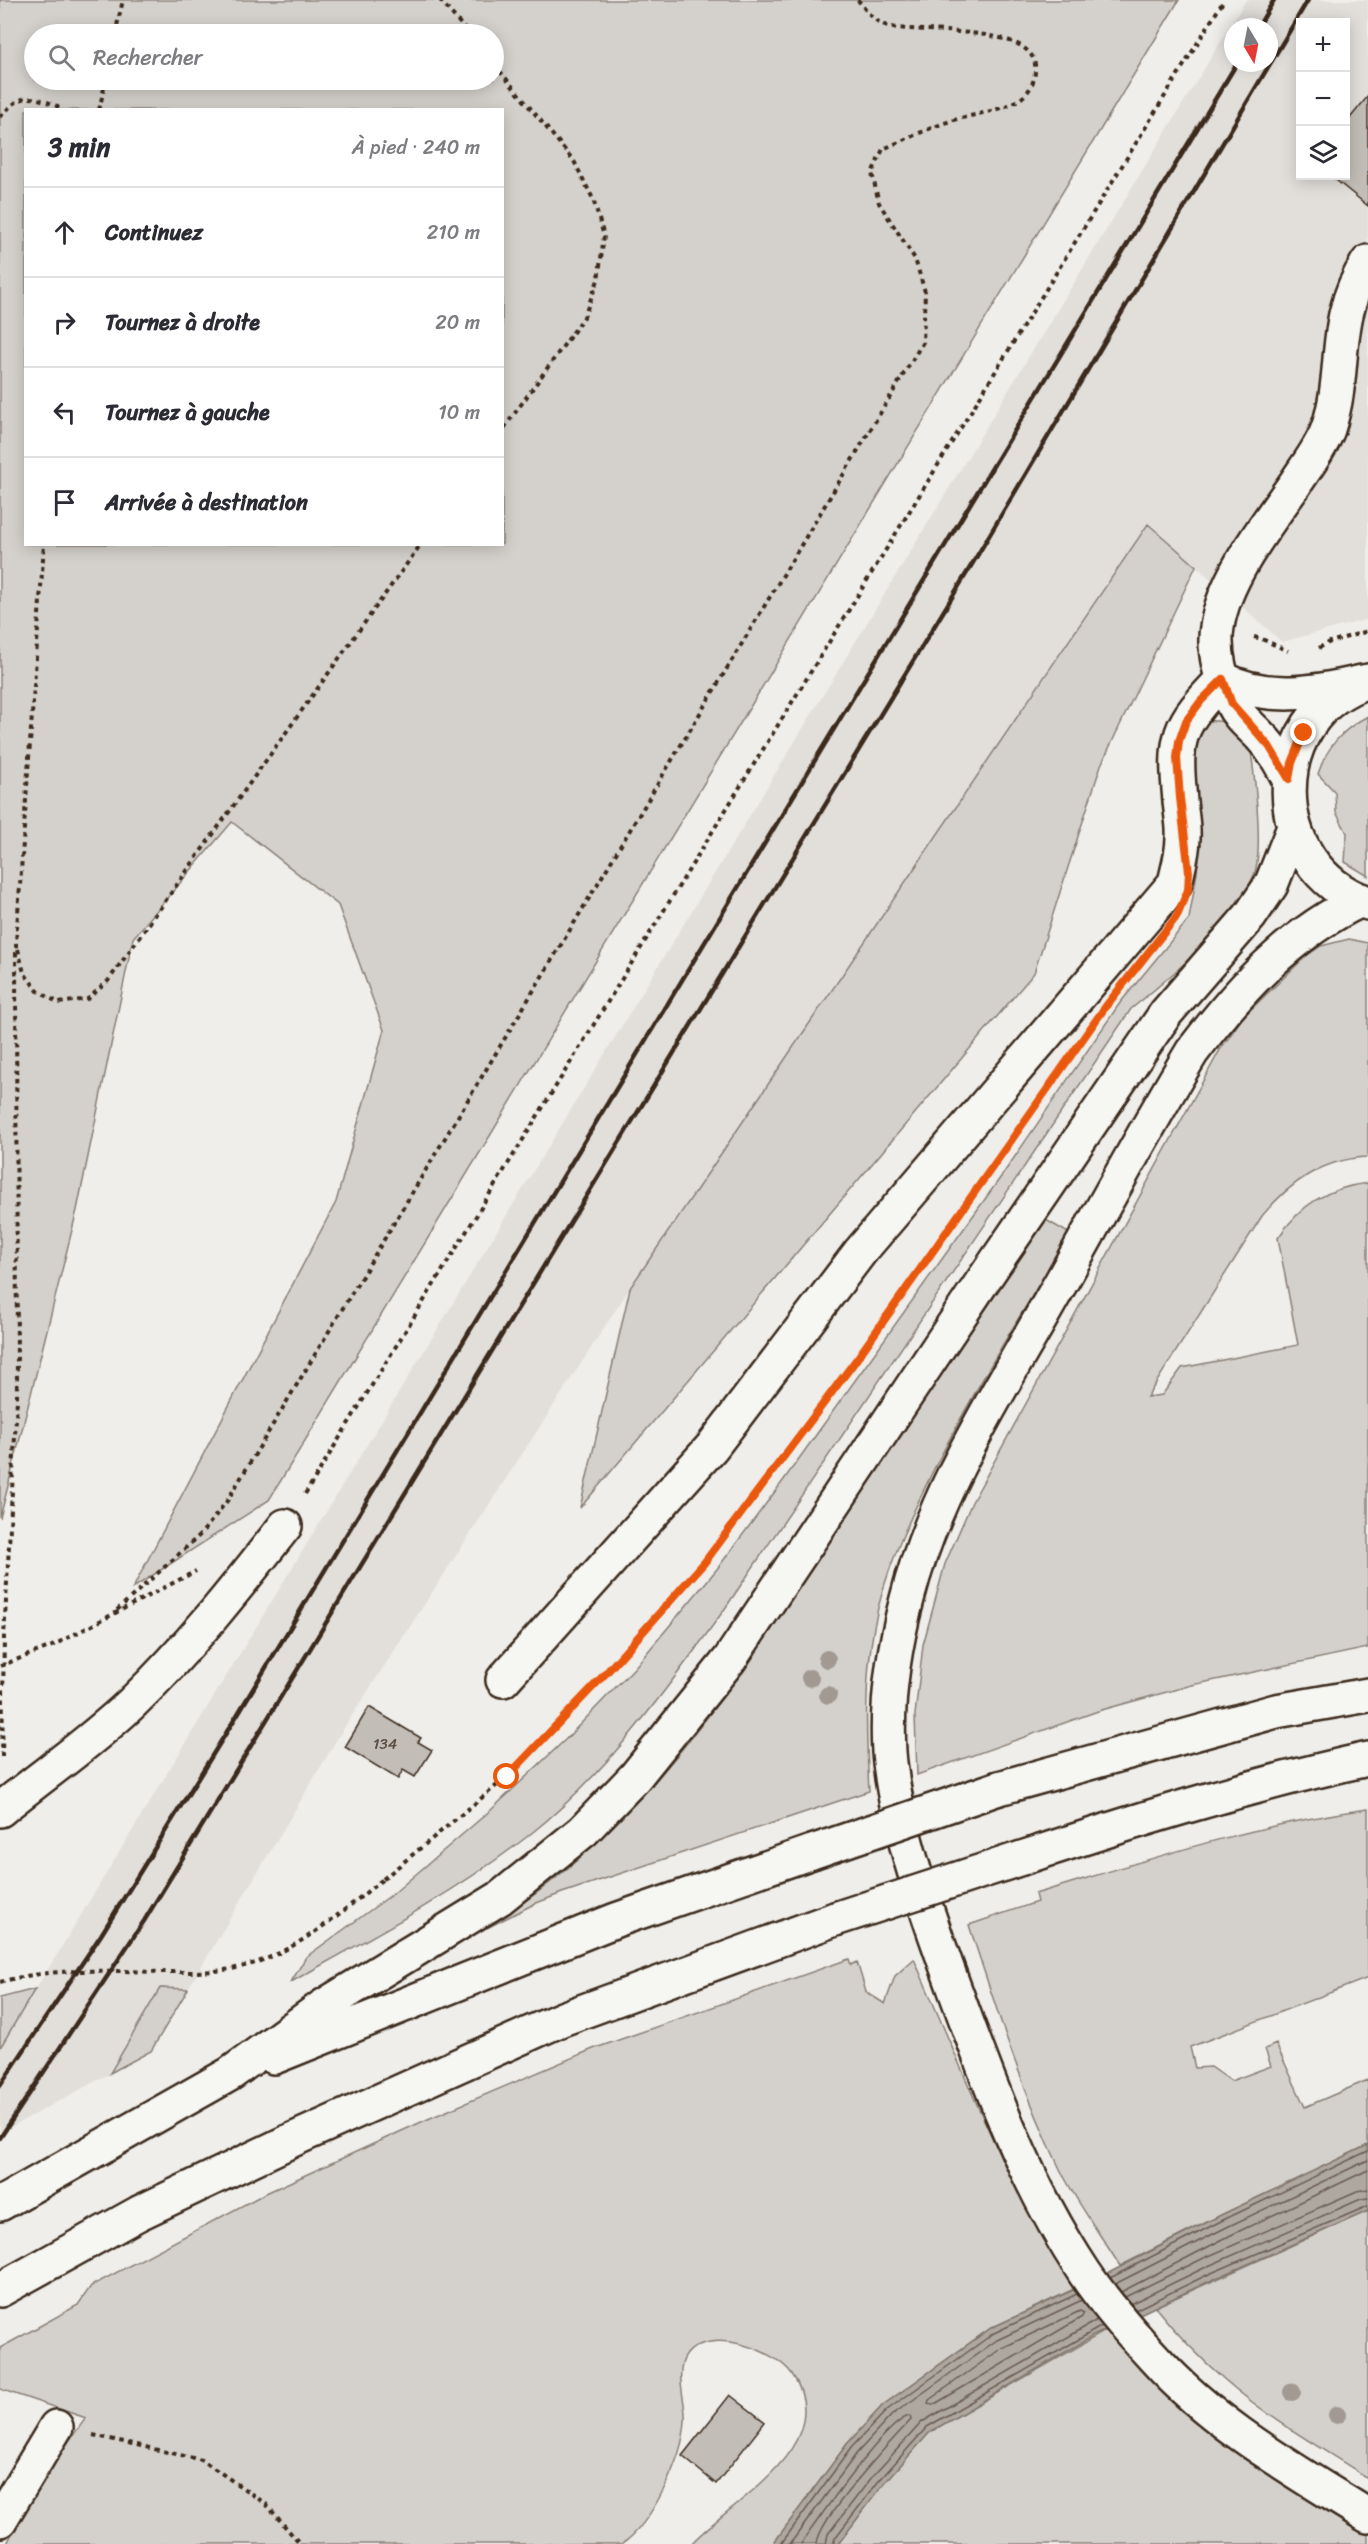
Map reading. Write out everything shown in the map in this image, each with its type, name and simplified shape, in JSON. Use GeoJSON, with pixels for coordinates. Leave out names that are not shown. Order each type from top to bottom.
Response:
{"type":"FeatureCollection","features":[{"type":"Feature","properties":{"kind":"main road"},"geometry":{"type":"LineString","coordinates":[[1289,779],[1269,746],[1232,704],[1223,679],[1217,649],[1216,628],[1222,605],[1250,549],[1309,462],[1327,431],[1336,399],[1341,332],[1347,304],[1368,262]]}},
{"type":"Feature","properties":{"kind":"main road"},"geometry":{"type":"LineString","coordinates":[[1223,679],[1238,686],[1273,693],[1317,691],[1366,681]]}},
{"type":"Feature","properties":{"kind":"main road"},"geometry":{"type":"LineString","coordinates":[[503,1680],[712,1447],[860,1252],[1175,883],[1184,838],[1177,758],[1179,741],[1186,721],[1201,701],[1223,679]]}},
{"type":"Feature","properties":{"kind":"main road"},"geometry":{"type":"LineString","coordinates":[[1365,902],[1348,894],[1324,877],[1306,854],[1294,827],[1288,803],[1289,779],[1297,747],[1313,720],[1336,697],[1366,681]]}},
{"type":"Feature","properties":{"kind":"main road"},"geometry":{"type":"LineString","coordinates":[[0,2204],[230,2074],[322,2007],[500,1898],[583,1831],[635,1777],[730,1659],[995,1263],[1166,1013],[1250,916],[1271,885],[1294,827]]}},
{"type":"Feature","properties":{"kind":"main road"},"geometry":{"type":"LineString","coordinates":[[1365,902],[1322,921],[1270,963],[1214,1023],[1192,1052],[984,1417],[947,1489],[907,1599],[892,1677],[889,1750],[892,1778],[911,1856],[936,1937],[981,2062],[1009,2131],[1044,2203],[1086,2274],[1154,2358],[1192,2397],[1239,2434],[1368,2516]]}},
{"type":"Feature","properties":{"kind":"main road"},"geometry":{"type":"LineString","coordinates":[[1,1809],[131,1703],[222,1606],[285,1526]]}},
{"type":"Feature","properties":{"kind":"main road"},"geometry":{"type":"LineString","coordinates":[[230,2074],[616,1920],[999,1788],[1276,1711],[1368,1695]]}},
{"type":"Feature","properties":{"kind":"main road"},"geometry":{"type":"LineString","coordinates":[[0,2290],[139,2213],[290,2141],[562,2019],[835,1919],[1022,1858],[1205,1799],[1281,1778],[1368,1759]]}},
{"type":"Feature","properties":{"kind":"main road"},"geometry":{"type":"LineString","coordinates":[[0,2520],[56,2427]]}},
{"type":"Feature","properties":{"kind":"path"},"geometry":{"type":"LineString","coordinates":[[117,24],[123,0]]}},
{"type":"Feature","properties":{"kind":"path"},"geometry":{"type":"LineString","coordinates":[[440,0],[460,24]]}},
{"type":"Feature","properties":{"kind":"path"},"geometry":{"type":"LineString","coordinates":[[113,1613],[201,1534],[227,1501],[923,342],[924,292],[915,259],[879,203],[872,173],[883,149],[949,121],[999,109],[1022,98],[1034,83],[1036,64],[1030,50],[1011,41],[984,35],[887,26],[869,16],[858,0]]}},
{"type":"Feature","properties":{"kind":"path"},"geometry":{"type":"LineString","coordinates":[[285,1526],[1224,0]]}},
{"type":"Feature","properties":{"kind":"path"},"geometry":{"type":"LineString","coordinates":[[504,76],[574,161],[593,199],[604,236],[598,280],[584,317],[504,428]]}},
{"type":"Feature","properties":{"kind":"path"},"geometry":{"type":"LineString","coordinates":[[99,108],[104,90]]}},
{"type":"Feature","properties":{"kind":"path"},"geometry":{"type":"LineString","coordinates":[[0,117],[14,102],[36,97],[58,108]]}},
{"type":"Feature","properties":{"kind":"path"},"geometry":{"type":"LineString","coordinates":[[1,1809],[2,1666],[17,1399],[16,942],[44,546]]}},
{"type":"Feature","properties":{"kind":"path"},"geometry":{"type":"LineString","coordinates":[[16,942],[24,972],[38,991],[59,1003],[87,999],[108,981],[420,546]]}},
{"type":"Feature","properties":{"kind":"path"},"geometry":{"type":"LineString","coordinates":[[1313,650],[1342,638],[1368,631]]}},
{"type":"Feature","properties":{"kind":"path"},"geometry":{"type":"LineString","coordinates":[[1245,638],[1263,639],[1287,651],[1295,652]]}},
{"type":"Feature","properties":{"kind":"path"},"geometry":{"type":"LineString","coordinates":[[0,1982],[20,1976],[70,1971],[204,1972],[241,1967],[266,1959],[298,1943],[332,1919],[507,1777],[607,1672],[704,1563],[856,1360],[1018,1131]]}},
{"type":"Feature","properties":{"kind":"path"},"geometry":{"type":"LineString","coordinates":[[2,1666],[52,1646],[204,1567]]}},
{"type":"Feature","properties":{"kind":"path"},"geometry":{"type":"LineString","coordinates":[[56,2427],[202,2460],[266,2504],[300,2544]]}},
{"type":"Feature","properties":{"kind":"shaded area"},"geometry":{"type":"Polygon","coordinates":[[[0,0],[1179,0],[269,1500],[133,1588],[336,1202],[384,1030],[338,905],[232,822],[133,938],[77,1210],[0,1518],[0,0]]]}},
{"type":"Feature","properties":{"kind":"shaded area"},"geometry":{"type":"Polygon","coordinates":[[[1246,0],[1368,0],[1368,619],[1282,642],[1148,524],[630,1288],[342,1731],[151,2051],[0,2133],[0,2048],[1224,36],[1224,72],[1278,72],[1278,18],[1235,18],[1246,0]]]}},
{"type":"Feature","properties":{"kind":"shaded area"},"geometry":{"type":"Polygon","coordinates":[[[1148,524],[1196,566],[1101,765],[1034,973],[580,1508],[630,1288],[1148,524]]]}},
{"type":"Feature","properties":{"kind":"shaded area"},"geometry":{"type":"Polygon","coordinates":[[[1368,716],[1368,876],[1345,862],[1347,833],[1336,812],[1335,792],[1318,774],[1326,755],[1337,739],[1368,716]]]}},
{"type":"Feature","properties":{"kind":"shaded area"},"geometry":{"type":"Polygon","coordinates":[[[1203,720],[1229,722],[1249,739],[1251,752],[1257,808],[1257,863],[1254,875],[1232,912],[1183,965],[1131,1009],[724,1610],[657,1701],[609,1759],[556,1812],[528,1836],[472,1877],[412,1914],[291,1982],[306,1957],[394,1893],[492,1809],[566,1739],[635,1667],[717,1569],[783,1481],[1003,1174],[1120,1003],[1189,919],[1197,873],[1198,841],[1189,739],[1203,720]]]}},
{"type":"Feature","properties":{"kind":"shaded area"},"geometry":{"type":"Polygon","coordinates":[[[1349,939],[1368,943],[1368,1157],[1336,1162],[1322,1168],[1296,1183],[1273,1204],[1262,1216],[1147,1397],[1162,1395],[1182,1368],[1298,1345],[1278,1238],[1296,1216],[1316,1200],[1340,1189],[1368,1183],[1368,1648],[1192,1685],[1098,1711],[917,1775],[915,1715],[923,1645],[945,1564],[972,1502],[1220,1050],[1243,1017],[1305,957],[1321,946],[1349,939]]]}},
{"type":"Feature","properties":{"kind":"shaded area"},"geometry":{"type":"Polygon","coordinates":[[[1046,1220],[1070,1234],[1000,1349],[935,1467],[907,1525],[884,1586],[874,1627],[867,1689],[869,1791],[562,1893],[534,1904],[487,1928],[543,1888],[599,1841],[650,1787],[697,1730],[741,1672],[1046,1220]]]}},
{"type":"Feature","properties":{"kind":"shaded area"},"geometry":{"type":"Polygon","coordinates":[[[1368,1809],[1368,1978],[1190,2047],[1195,2068],[1211,2067],[1231,2081],[1271,2066],[1265,2049],[1276,2044],[1305,2107],[1368,2080],[1368,2145],[1120,2266],[1074,2194],[1046,2139],[1010,2048],[969,1925],[1037,1902],[1035,1894],[1158,1857],[1283,1824],[1368,1809]]]}},
{"type":"Feature","properties":{"kind":"shaded area"},"geometry":{"type":"Polygon","coordinates":[[[849,1959],[851,1965],[857,1962],[866,1992],[885,2004],[895,1976],[914,1959],[1007,2169],[1027,2209],[1074,2289],[991,2328],[883,2405],[847,2444],[773,2544],[691,2544],[774,2470],[792,2448],[802,2425],[803,2400],[792,2374],[784,2365],[758,2350],[742,2345],[710,2342],[697,2346],[687,2354],[683,2361],[681,2378],[685,2421],[679,2453],[655,2506],[622,2544],[7,2544],[32,2491],[86,2418],[0,2389],[0,2348],[78,2305],[91,2286],[266,2193],[428,2119],[593,2049],[849,1959]]]}},
{"type":"Feature","properties":{"kind":"shaded area"},"geometry":{"type":"Polygon","coordinates":[[[160,1988],[188,1989],[151,2051],[110,2073],[160,1988]]]}},
{"type":"Feature","properties":{"kind":"shaded area"},"geometry":{"type":"Polygon","coordinates":[[[35,1989],[0,2048],[0,1998],[35,1989]]]}},
{"type":"Feature","properties":{"kind":"shaded area"},"geometry":{"type":"Polygon","coordinates":[[[1368,2211],[1368,2478],[1295,2432],[1242,2394],[1197,2354],[1155,2307],[1368,2211]]]}},
{"type":"Feature","properties":{"kind":"shaded area"},"geometry":{"type":"Polygon","coordinates":[[[1107,2330],[1149,2376],[1194,2419],[1235,2451],[1278,2480],[1368,2533],[1368,2544],[838,2544],[882,2486],[930,2432],[1107,2330]]]}},
{"type":"Feature","properties":{"kind":"water"},"geometry":{"type":"Polygon","coordinates":[[[1368,2145],[1368,2211],[1093,2336],[930,2432],[882,2486],[838,2544],[773,2544],[847,2444],[883,2405],[991,2328],[1095,2280],[1221,2215],[1368,2145]]]}},
{"type":"Feature","properties":{"kind":"building"},"geometry":{"type":"Polygon","coordinates":[[[1368,96],[1368,206],[1336,180],[1350,180],[1350,118],[1368,96]]]}},
{"type":"Feature","properties":{"kind":"building"},"geometry":{"type":"Polygon","coordinates":[[[369,1707],[421,1738],[418,1742],[432,1750],[415,1777],[403,1770],[398,1779],[345,1747],[369,1707]]]}},
{"type":"Feature","properties":{"kind":"building"},"geometry":{"type":"Polygon","coordinates":[[[730,2395],[765,2422],[716,2484],[682,2456],[730,2395]]]}},
{"type":"Feature","properties":{"kind":"railway"},"geometry":{"type":"LineString","coordinates":[[1263,18],[1274,0]]}},
{"type":"Feature","properties":{"kind":"railway"},"geometry":{"type":"LineString","coordinates":[[0,2138],[144,1921],[968,571],[1308,0]]}},
{"type":"Feature","properties":{"kind":"railway"},"geometry":{"type":"LineString","coordinates":[[0,2086],[101,1935],[236,1717],[1232,72]]}},
{"type":"Feature","properties":{"kind":"route"},"geometry":{"type":"LineString","coordinates":[[507,1777],[607,1672],[704,1563],[856,1360],[1106,1006],[1177,916],[1188,890],[1189,872],[1177,758],[1179,741],[1186,721],[1201,701],[1223,679],[1232,704],[1269,746],[1289,779],[1297,747],[1304,733]]}}]}
